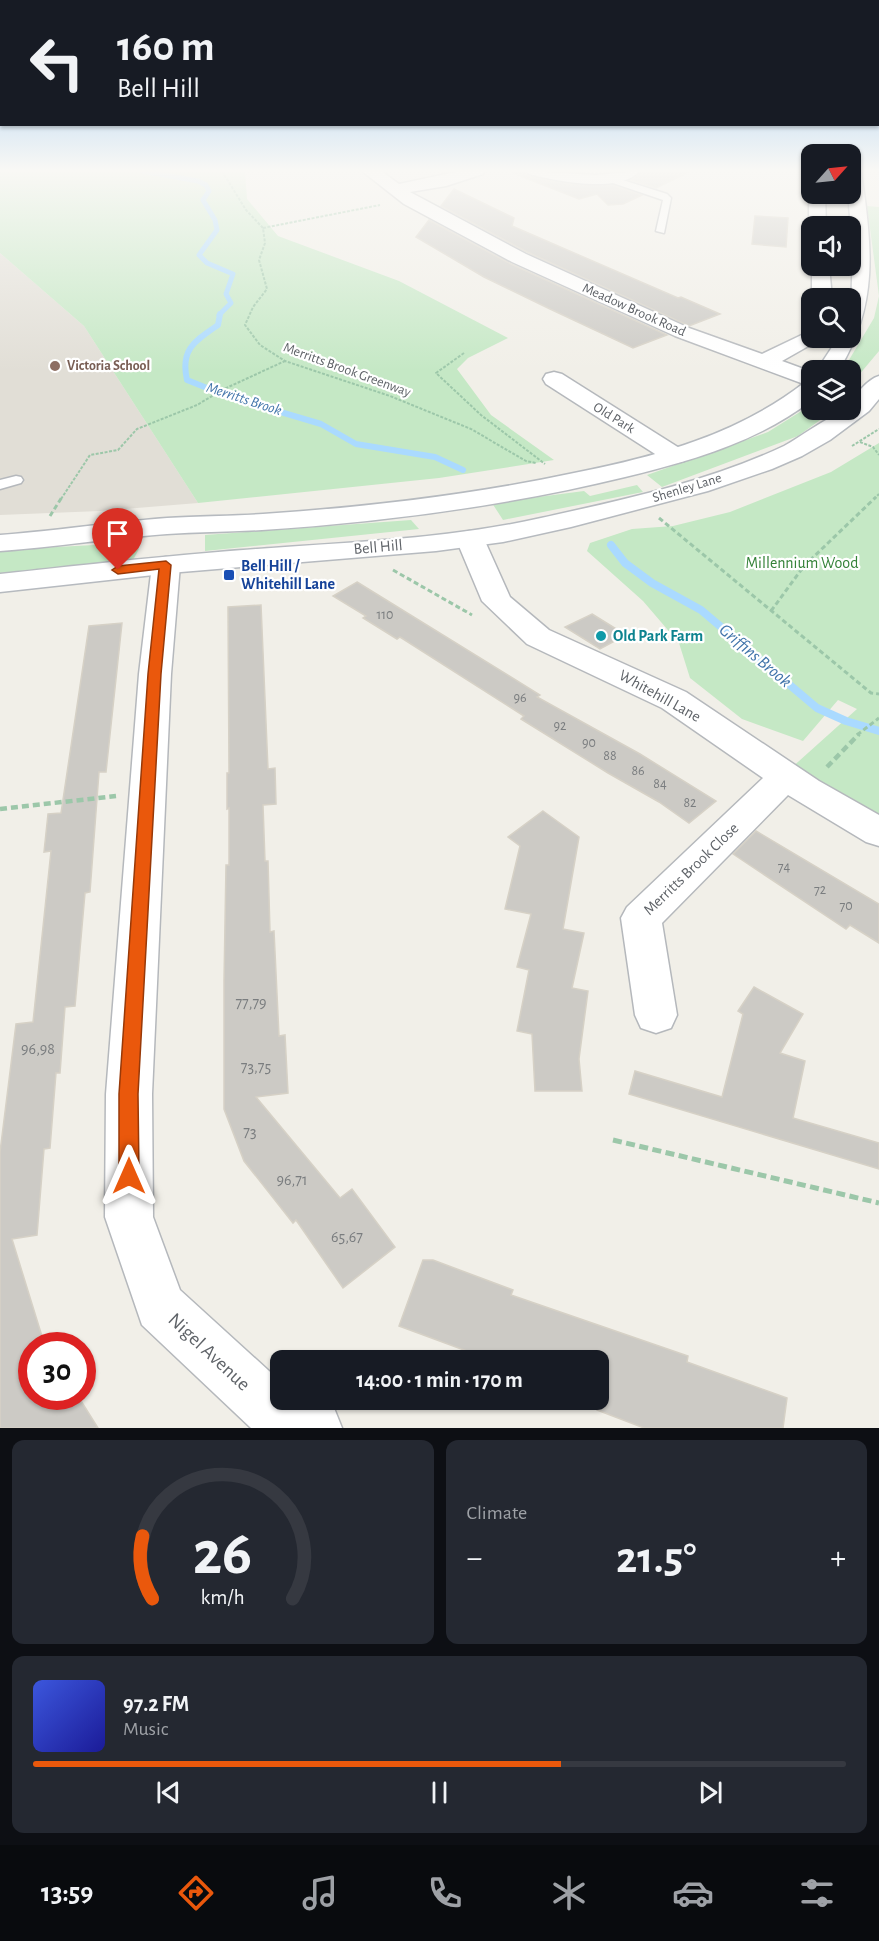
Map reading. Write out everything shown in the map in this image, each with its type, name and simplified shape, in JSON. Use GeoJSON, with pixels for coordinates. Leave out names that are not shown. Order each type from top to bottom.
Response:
{"type":"FeatureCollection","features":[{"type":"Feature","properties":{"kind":"street","name":"Meadow Brook Road"},"geometry":{"type":"LineString","coordinates":[[480,238],[568,281],[682,332],[801,376]]}},
{"type":"Feature","properties":{"kind":"street"},"geometry":{"type":"LineString","coordinates":[[836,360],[850,341],[862,298],[863,238]]}},
{"type":"Feature","properties":{"kind":"street"},"geometry":{"type":"LineString","coordinates":[[763,362],[801,343]]}},
{"type":"Feature","properties":{"kind":"street","name":"Old Park"},"geometry":{"type":"LineString","coordinates":[[554,379],[675,456]]}},
{"type":"Feature","properties":{"kind":"street","name":"Shenley Lane"},"geometry":{"type":"LineString","coordinates":[[470,539],[561,522],[659,497],[725,477],[788,453],[833,428],[869,396]]}},
{"type":"Feature","properties":{"kind":"street"},"geometry":{"type":"LineString","coordinates":[[455,501],[582,480],[675,456],[757,425],[801,397]]}},
{"type":"Feature","properties":{"kind":"street","name":"Whitehill Lane"},"geometry":{"type":"LineString","coordinates":[[455,501],[497,601],[538,637],[674,700],[796,783],[879,832]]}},
{"type":"Feature","properties":{"kind":"street","name":"Bell Hill"},"geometry":{"type":"LineString","coordinates":[[0,583],[263,522],[455,501]]}},
{"type":"Feature","properties":{"kind":"street","name":"Bell Hill"},"geometry":{"type":"LineString","coordinates":[[0,543],[166,545],[470,539]]}},
{"type":"Feature","properties":{"kind":"street","name":"Nigel Avenue"},"geometry":{"type":"LineString","coordinates":[[166,545],[147,792],[129,1094],[129,1217],[160,1307],[273,1411],[314,1428]]}},
{"type":"Feature","properties":{"kind":"street","name":"Merritts Brook Close"},"geometry":{"type":"LineString","coordinates":[[656,1014],[641,918],[796,783]]}},
{"type":"Feature","properties":{"kind":"lane"},"geometry":{"type":"LineString","coordinates":[[0,485],[16,480]]}},
{"type":"Feature","properties":{"kind":"path","name":"Merritts Brook Greenway"},"geometry":{"type":"LineString","coordinates":[[264,238],[265,243],[259,260],[267,289],[245,325],[260,345],[285,361],[390,396],[471,429],[526,461],[546,465],[481,415],[436,373],[464,353]]}},
{"type":"Feature","properties":{"kind":"path"},"geometry":{"type":"LineString","coordinates":[[48,519],[90,454],[118,450],[136,429],[197,405],[224,389],[285,361]]}},
{"type":"Feature","properties":{"kind":"path"},"geometry":{"type":"LineString","coordinates":[[771,611],[804,566],[879,494]]}},
{"type":"Feature","properties":{"kind":"path"},"geometry":{"type":"LineString","coordinates":[[658,517],[871,693],[879,694]]}},
{"type":"Feature","properties":{"kind":"path"},"geometry":{"type":"LineString","coordinates":[[796,783],[879,718]]}},
{"type":"Feature","properties":{"kind":"path"},"geometry":{"type":"LineString","coordinates":[[0,809],[147,792]]}},
{"type":"Feature","properties":{"kind":"path"},"geometry":{"type":"LineString","coordinates":[[613,1140],[879,1203]]}},
{"type":"Feature","properties":{"kind":"shaded area","name":"Victoria School"},"geometry":{"type":"Polygon","coordinates":[[[0,253],[84,326],[198,503],[100,511],[0,515],[0,253]]]}},
{"type":"Feature","properties":{"kind":"green space"},"geometry":{"type":"Polygon","coordinates":[[[0,238],[282,238],[399,281],[508,338],[468,358],[457,369],[491,415],[554,460],[439,478],[198,503],[84,326],[0,253],[0,238]]]}},
{"type":"Feature","properties":{"kind":"green space"},"geometry":{"type":"Polygon","coordinates":[[[871,238],[879,238],[879,296],[871,238]]]}},
{"type":"Feature","properties":{"kind":"green space"},"geometry":{"type":"Polygon","coordinates":[[[879,296],[879,351],[861,372],[861,360],[849,360],[856,348],[861,348],[861,340],[874,318],[879,296]]]}},
{"type":"Feature","properties":{"kind":"green space"},"geometry":{"type":"Polygon","coordinates":[[[801,411],[801,420],[820,420],[798,436],[662,487],[647,475],[768,432],[801,411]]]}},
{"type":"Feature","properties":{"kind":"green space","name":"Millennium Wood"},"geometry":{"type":"Polygon","coordinates":[[[879,443],[879,828],[789,770],[857,709],[838,700],[803,741],[742,719],[690,678],[679,643],[643,601],[587,551],[590,543],[632,529],[673,526],[730,512],[831,472],[879,443]]]}},
{"type":"Feature","properties":{"kind":"green space"},"geometry":{"type":"Polygon","coordinates":[[[637,485],[643,492],[503,520],[492,503],[584,491],[590,496],[637,485]]]}},
{"type":"Feature","properties":{"kind":"green space"},"geometry":{"type":"Polygon","coordinates":[[[411,520],[419,529],[205,551],[205,535],[411,520]]]}},
{"type":"Feature","properties":{"kind":"green space"},"geometry":{"type":"Polygon","coordinates":[[[132,543],[139,549],[132,562],[0,573],[0,550],[132,543]]]}},
{"type":"Feature","properties":{"kind":"building"},"geometry":{"type":"Polygon","coordinates":[[[417,238],[462,238],[511,264],[667,335],[633,348],[484,277],[417,238]]]}},
{"type":"Feature","properties":{"kind":"building"},"geometry":{"type":"Polygon","coordinates":[[[500,238],[539,238],[720,314],[689,326],[500,238]]]}},
{"type":"Feature","properties":{"kind":"building"},"geometry":{"type":"Polygon","coordinates":[[[753,238],[787,238],[786,247],[752,244],[753,238]]]}},
{"type":"Feature","properties":{"kind":"building"},"geometry":{"type":"Polygon","coordinates":[[[357,582],[540,695],[537,697],[640,754],[716,801],[689,823],[659,802],[521,719],[524,716],[400,637],[397,639],[363,618],[366,616],[333,596],[357,582]]]}},
{"type":"Feature","properties":{"kind":"building"},"geometry":{"type":"Polygon","coordinates":[[[261,605],[268,769],[275,768],[276,804],[263,805],[265,861],[268,861],[270,932],[274,931],[279,1036],[285,1035],[288,1093],[256,1097],[340,1198],[352,1189],[395,1247],[343,1288],[296,1220],[293,1223],[244,1161],[224,1109],[226,865],[229,865],[228,607],[261,605]]]}},
{"type":"Feature","properties":{"kind":"building","name":"Old Park Farm"},"geometry":{"type":"Polygon","coordinates":[[[592,614],[626,635],[600,649],[565,627],[592,614]]]}},
{"type":"Feature","properties":{"kind":"building"},"geometry":{"type":"Polygon","coordinates":[[[122,623],[106,772],[99,772],[90,892],[85,893],[75,1006],[65,1007],[60,1073],[56,1073],[50,1148],[44,1149],[37,1235],[12,1239],[41,1332],[18,1332],[18,1410],[87,1410],[98,1428],[0,1428],[0,1152],[16,1024],[33,1022],[51,851],[44,852],[48,814],[61,813],[89,626],[122,623]]]}},
{"type":"Feature","properties":{"kind":"building"},"geometry":{"type":"Polygon","coordinates":[[[543,811],[579,837],[563,929],[584,933],[572,988],[588,991],[579,1059],[582,1091],[535,1091],[532,1034],[517,1031],[529,970],[517,967],[531,914],[505,909],[520,846],[508,837],[543,811]]]}},
{"type":"Feature","properties":{"kind":"building"},"geometry":{"type":"Polygon","coordinates":[[[756,831],[879,904],[879,943],[850,925],[846,929],[733,854],[756,831]]]}},
{"type":"Feature","properties":{"kind":"building"},"geometry":{"type":"Polygon","coordinates":[[[754,987],[803,1014],[780,1053],[805,1061],[793,1118],[879,1143],[879,1169],[629,1094],[635,1071],[722,1097],[743,1014],[738,1011],[754,987]]]}},
{"type":"Feature","properties":{"kind":"building"},"geometry":{"type":"Polygon","coordinates":[[[423,1260],[433,1260],[513,1290],[511,1295],[688,1356],[687,1362],[787,1398],[783,1428],[644,1428],[597,1410],[609,1410],[609,1350],[464,1350],[399,1326],[423,1260]]]}},
{"type":"Feature","properties":{"kind":"waterway","name":"Merritts Brook"},"geometry":{"type":"LineString","coordinates":[[211,238],[199,255],[207,263],[233,274],[226,294],[231,303],[220,314]]}},
{"type":"Feature","properties":{"kind":"waterway","name":"Merritts Brook"},"geometry":{"type":"LineString","coordinates":[[220,314],[218,325],[191,347],[185,369],[187,380],[227,396],[321,424],[356,444],[435,457],[463,470]]}},
{"type":"Feature","properties":{"kind":"waterway","name":"Griffins Brook"},"geometry":{"type":"LineString","coordinates":[[611,545],[625,563],[652,583],[701,610],[817,708],[846,721],[879,731]]}},
{"type":"Feature","properties":{"kind":"place","name":"Victoria School"},"geometry":{"type":"Point","coordinates":[55,366]}},
{"type":"Feature","properties":{"kind":"place","name":"Bell Hill / Whitehill Lane"},"geometry":{"type":"Point","coordinates":[229,575]}},
{"type":"Feature","properties":{"kind":"place","name":"Old Park Farm"},"geometry":{"type":"Point","coordinates":[601,636]}},
{"type":"Feature","properties":{"kind":"route"},"geometry":{"type":"LineString","coordinates":[[118,570],[166,565],[162,588],[147,792],[129,1094],[129,1176]]}}]}
